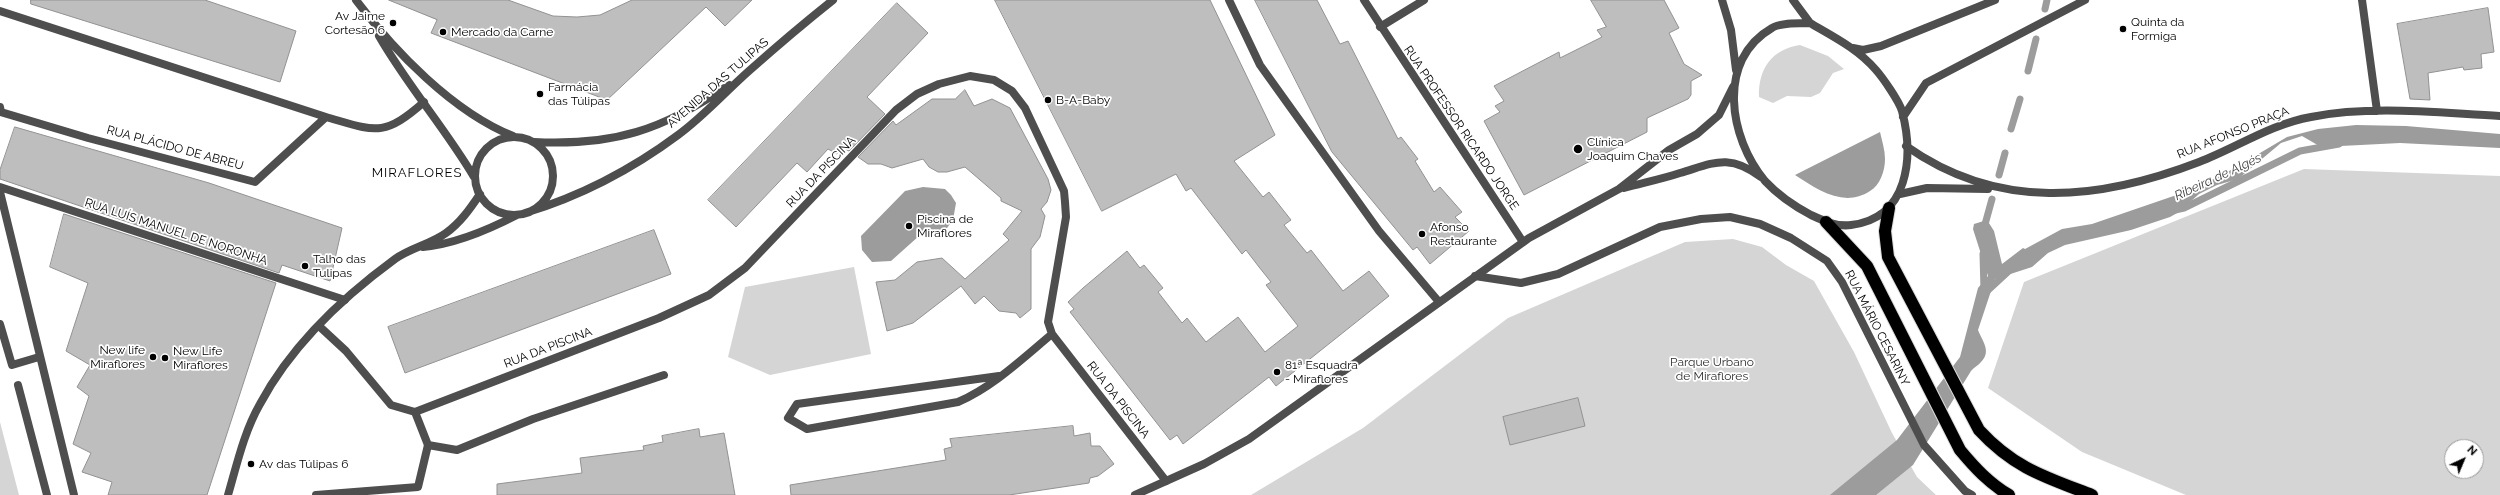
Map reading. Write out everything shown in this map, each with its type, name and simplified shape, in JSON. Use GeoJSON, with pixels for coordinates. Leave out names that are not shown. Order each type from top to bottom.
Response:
{"type":"FeatureCollection","features":[{"type":"Feature","properties":{"kind":"highway"},"geometry":{"type":"LineString","coordinates":[[1889,208],[1885,231],[1888,258],[1980,430],[1998,450],[2022,466],[2092,495]]}},
{"type":"Feature","properties":{"kind":"highway"},"geometry":{"type":"LineString","coordinates":[[1826,222],[1867,266],[1960,450],[1975,468],[1994,486],[2009,495]]}},
{"type":"Feature","properties":{"kind":"street"},"geometry":{"type":"LineString","coordinates":[[356,0],[380,32],[450,97],[477,118],[495,129],[534,142],[586,142],[613,139],[644,131],[699,105],[749,70]]}},
{"type":"Feature","properties":{"kind":"street","name":"AVENIDA DAS TULIPAS"},"geometry":{"type":"LineString","coordinates":[[525,213],[573,198],[643,159],[702,116],[749,70],[833,0]]}},
{"type":"Feature","properties":{"kind":"street"},"geometry":{"type":"LineString","coordinates":[[1229,0],[1260,66],[1379,231],[1439,302]]}},
{"type":"Feature","properties":{"kind":"street","name":"RUA PROFESSOR RICARDO JORGE"},"geometry":{"type":"LineString","coordinates":[[1364,0],[1380,27],[1523,242]]}},
{"type":"Feature","properties":{"kind":"street"},"geometry":{"type":"LineString","coordinates":[[1380,27],[1424,0]]}},
{"type":"Feature","properties":{"kind":"street"},"geometry":{"type":"LineString","coordinates":[[1722,0],[1731,30],[1736,70],[1733,87],[1737,126],[1742,141],[1764,180]]}},
{"type":"Feature","properties":{"kind":"street"},"geometry":{"type":"LineString","coordinates":[[1619,189],[1681,173],[1698,165],[1718,162],[1735,163],[1751,170],[1778,194],[1802,210],[1826,222],[1845,226],[1863,224],[1876,219],[1889,208],[1900,194],[1906,163],[1906,146],[1902,109],[1876,70],[1853,48],[1810,23],[1793,0]]}},
{"type":"Feature","properties":{"kind":"street"},"geometry":{"type":"LineString","coordinates":[[1853,48],[1863,50],[1881,46],[1995,0]]}},
{"type":"Feature","properties":{"kind":"street"},"geometry":{"type":"LineString","coordinates":[[1903,118],[1926,83],[2085,0]]}},
{"type":"Feature","properties":{"kind":"street"},"geometry":{"type":"LineString","coordinates":[[2362,0],[2377,110]]}},
{"type":"Feature","properties":{"kind":"street"},"geometry":{"type":"LineString","coordinates":[[0,11],[361,127],[385,129],[401,122],[424,102]]}},
{"type":"Feature","properties":{"kind":"street"},"geometry":{"type":"LineString","coordinates":[[369,18],[393,60],[424,102],[474,177],[480,194],[495,210],[517,215]]}},
{"type":"Feature","properties":{"kind":"street"},"geometry":{"type":"LineString","coordinates":[[1736,70],[1749,46],[1773,27],[1810,23]]}},
{"type":"Feature","properties":{"kind":"street","name":"RUA DA PISCINA"},"geometry":{"type":"LineString","coordinates":[[416,412],[659,318],[708,295],[745,268],[896,110],[917,94],[939,84],[970,76],[994,80],[1012,91],[1025,108],[1064,191],[1066,217],[1048,322],[1052,334],[1166,481]]}},
{"type":"Feature","properties":{"kind":"street"},"geometry":{"type":"LineString","coordinates":[[1135,495],[1204,464],[1249,439],[1523,242],[1619,189],[1669,150],[1707,127],[1719,115],[1733,87]]}},
{"type":"Feature","properties":{"kind":"street","name":"RUA PLÁCIDO DE ABREU"},"geometry":{"type":"LineString","coordinates":[[0,107],[1,112],[80,136],[255,182],[326,117]]}},
{"type":"Feature","properties":{"kind":"street","name":"RUA AFONSO PRAÇA"},"geometry":{"type":"LineString","coordinates":[[1900,194],[1927,188],[2001,189],[2062,194],[2092,192],[2134,183],[2198,162],[2288,122],[2341,112],[2377,110],[2500,116]]}},
{"type":"Feature","properties":{"kind":"street"},"geometry":{"type":"LineString","coordinates":[[474,177],[479,158],[490,144],[502,138],[514,136]]}},
{"type":"Feature","properties":{"kind":"street"},"geometry":{"type":"LineString","coordinates":[[418,247],[453,242],[537,208],[546,198],[552,187],[553,174],[550,161],[544,150],[534,142]]}},
{"type":"Feature","properties":{"kind":"street","name":"RUA AFONSO PRAÇA"},"geometry":{"type":"LineString","coordinates":[[1906,146],[1951,173],[2001,189]]}},
{"type":"Feature","properties":{"kind":"street","name":"RUA LUÍS MANUEL DE NORONHA"},"geometry":{"type":"LineString","coordinates":[[0,187],[345,300]]}},
{"type":"Feature","properties":{"kind":"street"},"geometry":{"type":"LineString","coordinates":[[0,192],[38,357],[74,495]]}},
{"type":"Feature","properties":{"kind":"street"},"geometry":{"type":"LineString","coordinates":[[228,495],[248,430],[260,404],[290,360],[319,326],[361,284],[398,257],[446,234],[458,223],[480,194]]}},
{"type":"Feature","properties":{"kind":"street","name":"RUA MÁRIO CESARINY"},"geometry":{"type":"LineString","coordinates":[[1474,276],[1521,283],[1558,274],[1660,228],[1701,219],[1730,217],[1760,224],[1792,238],[1827,261],[1842,282],[1924,445],[1965,491],[1972,495]]}},
{"type":"Feature","properties":{"kind":"street"},"geometry":{"type":"LineString","coordinates":[[0,324],[12,364],[38,357]]}},
{"type":"Feature","properties":{"kind":"street"},"geometry":{"type":"LineString","coordinates":[[316,495],[418,486],[428,445],[416,412],[391,405],[346,351],[319,326]]}},
{"type":"Feature","properties":{"kind":"street"},"geometry":{"type":"LineString","coordinates":[[999,376],[797,404],[788,418],[807,429],[958,402],[973,396],[999,376],[1052,334]]}},
{"type":"Feature","properties":{"kind":"street"},"geometry":{"type":"LineString","coordinates":[[428,445],[457,450],[540,417],[664,375]]}},
{"type":"Feature","properties":{"kind":"street"},"geometry":{"type":"LineString","coordinates":[[18,385],[47,495]]}},
{"type":"Feature","properties":{"kind":"green space"},"geometry":{"type":"Polygon","coordinates":[[[1800,45],[1828,56],[1844,69],[1833,73],[1820,93],[1811,97],[1787,96],[1773,103],[1759,97],[1761,78],[1764,69],[1769,62],[1774,56],[1782,51],[1790,47],[1800,45]]]}},
{"type":"Feature","properties":{"kind":"green space"},"geometry":{"type":"Polygon","coordinates":[[[2304,169],[2500,176],[2500,495],[2186,495],[2082,452],[1988,388],[2024,282],[2304,169]]]}},
{"type":"Feature","properties":{"kind":"green space","name":"Parque Urbano de Miraflores"},"geometry":{"type":"Polygon","coordinates":[[[1733,239],[1762,247],[1786,265],[1814,281],[1854,352],[1892,433],[1917,477],[1936,495],[1251,495],[1363,428],[1508,318],[1685,242],[1733,239]]]}},
{"type":"Feature","properties":{"kind":"green space"},"geometry":{"type":"Polygon","coordinates":[[[854,267],[871,354],[770,375],[728,357],[745,287],[854,267]]]}},
{"type":"Feature","properties":{"kind":"green space"},"geometry":{"type":"Polygon","coordinates":[[[0,422],[19,495],[0,495],[0,422]]]}},
{"type":"Feature","properties":{"kind":"water"},"geometry":{"type":"Polygon","coordinates":[[[2356,125],[2406,126],[2500,134],[2500,148],[2400,143],[2321,147],[2302,136],[2281,143],[2238,179],[2217,185],[2199,194],[2179,212],[2170,217],[2131,230],[2065,245],[2048,253],[2032,267],[1995,279],[1978,330],[1985,346],[1986,354],[1980,363],[1971,371],[1913,465],[1876,495],[1830,495],[1897,440],[1960,357],[1978,288],[1988,276],[1973,229],[1974,224],[1987,220],[1994,231],[2002,264],[2023,248],[2025,249],[2062,229],[2092,224],[2194,189],[2233,169],[2287,137],[2318,129],[2356,125]]]}},
{"type":"Feature","properties":{"kind":"water"},"geometry":{"type":"Polygon","coordinates":[[[1880,132],[1885,159],[1884,168],[1877,185],[1870,191],[1860,196],[1851,198],[1831,195],[1795,175],[1880,132]]]}},
{"type":"Feature","properties":{"kind":"water","name":"Piscina de Miraflores"},"geometry":{"type":"Polygon","coordinates":[[[923,187],[945,189],[951,195],[956,203],[953,220],[947,228],[919,236],[891,261],[872,262],[862,250],[861,236],[905,191],[923,187]]]}},
{"type":"Feature","properties":{"kind":"building"},"geometry":{"type":"Polygon","coordinates":[[[31,0],[205,0],[296,31],[280,82],[31,4],[31,0]]]}},
{"type":"Feature","properties":{"kind":"building"},"geometry":{"type":"Polygon","coordinates":[[[389,0],[508,0],[553,16],[577,17],[600,15],[632,0],[752,0],[725,26],[706,7],[607,100],[431,33],[437,20],[389,0]]]}},
{"type":"Feature","properties":{"kind":"building"},"geometry":{"type":"Polygon","coordinates":[[[995,0],[1210,0],[1275,135],[1234,161],[1263,197],[1269,192],[1291,220],[1284,225],[1307,253],[1311,250],[1343,291],[1369,271],[1389,296],[1276,386],[1269,377],[1183,444],[1177,435],[1170,440],[1070,312],[1074,309],[1068,302],[1083,288],[1127,251],[1140,268],[1144,265],[1163,288],[1158,292],[1182,323],[1187,318],[1206,342],[1238,317],[1265,352],[1298,326],[1266,285],[1271,282],[1246,250],[1242,254],[1191,188],[1186,191],[1176,174],[1102,211],[995,0]]]}},
{"type":"Feature","properties":{"kind":"building"},"geometry":{"type":"Polygon","coordinates":[[[1255,0],[1317,0],[1340,44],[1348,41],[1398,139],[1401,137],[1418,159],[1415,161],[1434,192],[1440,187],[1462,212],[1455,217],[1469,231],[1430,264],[1417,247],[1413,250],[1332,152],[1255,0]]]}},
{"type":"Feature","properties":{"kind":"building"},"geometry":{"type":"Polygon","coordinates":[[[1591,0],[1664,0],[1679,28],[1669,33],[1684,64],[1702,75],[1691,81],[1691,95],[1688,99],[1647,118],[1647,132],[1524,195],[1484,121],[1500,112],[1495,106],[1504,101],[1494,86],[1559,52],[1560,58],[1602,37],[1597,30],[1606,27],[1591,0]]]}},
{"type":"Feature","properties":{"kind":"building"},"geometry":{"type":"Polygon","coordinates":[[[897,3],[928,33],[867,97],[885,114],[849,151],[843,148],[837,154],[828,149],[807,172],[797,163],[736,227],[708,200],[897,3]]]}},
{"type":"Feature","properties":{"kind":"building"},"geometry":{"type":"Polygon","coordinates":[[[2488,8],[2494,52],[2481,54],[2482,68],[2464,70],[2463,67],[2428,73],[2430,100],[2410,99],[2397,24],[2488,8]]]}},
{"type":"Feature","properties":{"kind":"building"},"geometry":{"type":"Polygon","coordinates":[[[965,90],[974,106],[992,99],[1010,108],[1048,179],[1051,190],[1047,202],[1041,209],[1045,216],[1040,237],[1031,249],[1031,309],[1020,318],[1016,313],[999,311],[984,296],[975,304],[961,286],[913,323],[887,331],[876,282],[895,280],[917,262],[942,258],[965,279],[1009,240],[1003,234],[1022,211],[1001,201],[1001,198],[965,167],[947,172],[938,172],[929,167],[923,159],[892,168],[881,164],[868,164],[858,157],[893,121],[896,125],[932,99],[955,99],[965,90]]]}},
{"type":"Feature","properties":{"kind":"building"},"geometry":{"type":"Polygon","coordinates":[[[15,127],[209,183],[342,228],[330,281],[282,265],[279,273],[0,179],[0,170],[15,127]]]}},
{"type":"Feature","properties":{"kind":"building","name":"New Life Miraflores"},"geometry":{"type":"Polygon","coordinates":[[[64,214],[276,283],[207,495],[108,495],[112,482],[82,472],[91,453],[73,444],[89,396],[77,387],[90,365],[66,351],[88,283],[50,267],[64,214]]]}},
{"type":"Feature","properties":{"kind":"building"},"geometry":{"type":"Polygon","coordinates":[[[654,230],[671,274],[405,373],[388,327],[654,230]]]}},
{"type":"Feature","properties":{"kind":"building"},"geometry":{"type":"Polygon","coordinates":[[[1578,398],[1585,426],[1510,445],[1503,417],[1578,398]]]}},
{"type":"Feature","properties":{"kind":"building"},"geometry":{"type":"Polygon","coordinates":[[[1073,426],[1074,436],[1090,433],[1091,446],[1100,446],[1114,464],[1098,476],[1090,478],[1089,483],[1009,495],[791,495],[790,485],[946,460],[944,449],[952,447],[950,439],[1073,426]]]}},
{"type":"Feature","properties":{"kind":"building"},"geometry":{"type":"Polygon","coordinates":[[[699,429],[700,437],[724,433],[735,495],[497,495],[497,484],[582,473],[580,458],[644,450],[643,446],[663,442],[662,436],[699,429]]]}},
{"type":"Feature","properties":{"kind":"waterway"},"geometry":{"type":"LineString","coordinates":[[2045,9],[2047,0]]}},
{"type":"Feature","properties":{"kind":"waterway"},"geometry":{"type":"LineString","coordinates":[[2028,71],[2036,39]]}},
{"type":"Feature","properties":{"kind":"waterway"},"geometry":{"type":"LineString","coordinates":[[2011,129],[2020,99]]}},
{"type":"Feature","properties":{"kind":"waterway","name":"Ribeira de Algés"},"geometry":{"type":"LineString","coordinates":[[2175,210],[2184,208],[2300,151],[2339,144]]}},
{"type":"Feature","properties":{"kind":"waterway"},"geometry":{"type":"LineString","coordinates":[[1999,175],[2005,153]]}},
{"type":"Feature","properties":{"kind":"waterway"},"geometry":{"type":"LineString","coordinates":[[1984,228],[1992,199]]}},
{"type":"Feature","properties":{"kind":"waterway"},"geometry":{"type":"LineString","coordinates":[[1983,254],[1984,290]]}},
{"type":"Feature","properties":{"kind":"waterway","name":"Ribeira de Algés"},"geometry":{"type":"LineString","coordinates":[[1984,294],[2010,270]]}},
{"type":"Feature","properties":{"kind":"place","name":"Av Jaime Cortesão 6"},"geometry":{"type":"Point","coordinates":[393,23]}},
{"type":"Feature","properties":{"kind":"place","name":"Quinta da Formiga"},"geometry":{"type":"Point","coordinates":[2123,29]}},
{"type":"Feature","properties":{"kind":"place","name":"Mercado da Carne"},"geometry":{"type":"Point","coordinates":[443,32]}},
{"type":"Feature","properties":{"kind":"place","name":"Farmácia das Túlipas"},"geometry":{"type":"Point","coordinates":[540,94]}},
{"type":"Feature","properties":{"kind":"place","name":"B-A-Baby"},"geometry":{"type":"Point","coordinates":[1048,100]}},
{"type":"Feature","properties":{"kind":"place","name":"Clínica Joaquim Chaves"},"geometry":{"type":"Point","coordinates":[1578,149]}},
{"type":"Feature","properties":{"kind":"place","name":"Piscina de Miraflores"},"geometry":{"type":"Point","coordinates":[909,226]}},
{"type":"Feature","properties":{"kind":"place","name":"Afonso Restaurante"},"geometry":{"type":"Point","coordinates":[1422,234]}},
{"type":"Feature","properties":{"kind":"place","name":"Talho das Tulipas"},"geometry":{"type":"Point","coordinates":[305,266]}},
{"type":"Feature","properties":{"kind":"place","name":"New life Miraflores"},"geometry":{"type":"Point","coordinates":[153,357]}},
{"type":"Feature","properties":{"kind":"place","name":"New Life Miraflores"},"geometry":{"type":"Point","coordinates":[165,358]}},
{"type":"Feature","properties":{"kind":"place","name":"81ª Esquadra - Miraflores"},"geometry":{"type":"Point","coordinates":[1277,372]}},
{"type":"Feature","properties":{"kind":"place","name":"Av das Túlipas 6"},"geometry":{"type":"Point","coordinates":[251,464]}},
{"type":"Feature","properties":{"kind":"district","name":"MIRAFLORES"},"geometry":{"type":"Point","coordinates":[417,173]}}]}
